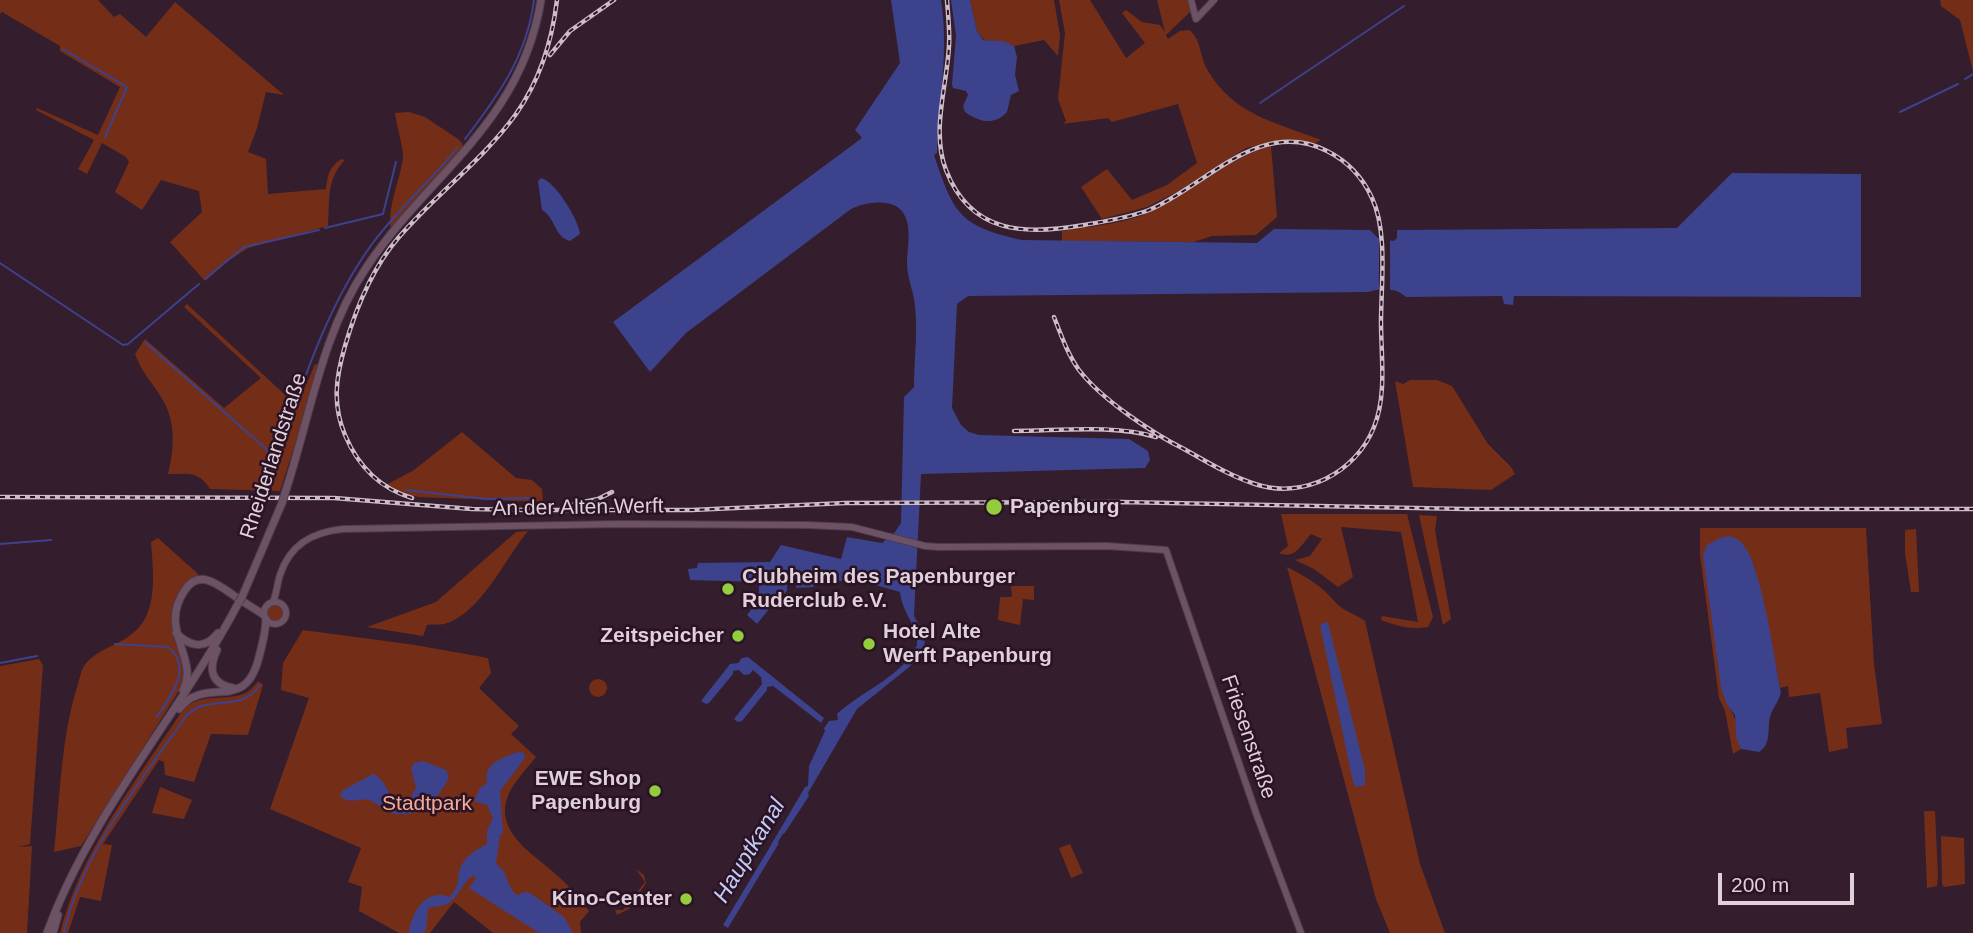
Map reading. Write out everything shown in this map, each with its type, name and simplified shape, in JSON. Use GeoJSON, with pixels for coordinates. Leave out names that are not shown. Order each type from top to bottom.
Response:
{"type":"FeatureCollection","features":[{"type":"Feature","properties":{"kind":"main road","name":"Rheiderlandstraße"},"geometry":{"type":"LineString","coordinates":[[47,933],[72,872],[102,819],[179,703],[240,600],[282,503],[327,348],[344,306],[366,267],[384,243],[470,147],[500,104],[526,54],[541,0]]}},
{"type":"Feature","properties":{"kind":"main road"},"geometry":{"type":"LineString","coordinates":[[170,715],[196,695],[237,689],[247,685],[253,677],[267,617],[209,579],[197,580],[188,586],[175,617],[176,633],[188,670],[185,686],[178,698],[179,703]]}},
{"type":"Feature","properties":{"kind":"main road"},"geometry":{"type":"LineString","coordinates":[[176,633],[187,643],[201,645],[211,641],[228,622]]}},
{"type":"Feature","properties":{"kind":"main road"},"geometry":{"type":"LineString","coordinates":[[217,641],[211,671],[221,684],[237,689]]}},
{"type":"Feature","properties":{"kind":"main road"},"geometry":{"type":"LineString","coordinates":[[53,933],[60,901]]}},
{"type":"Feature","properties":{"kind":"street"},"geometry":{"type":"LineString","coordinates":[[1191,0],[1195,15],[1213,0]]}},
{"type":"Feature","properties":{"kind":"street","name":"An der Alten Werft"},"geometry":{"type":"LineString","coordinates":[[267,617],[280,623],[285,618],[285,608],[276,602],[285,562],[292,551],[308,538],[326,531],[343,529],[630,524],[807,525],[852,527],[925,546],[1107,546],[1166,550]]}},
{"type":"Feature","properties":{"kind":"street","name":"Friesenstraße"},"geometry":{"type":"LineString","coordinates":[[1166,550],[1255,813],[1301,933]]}},
{"type":"Feature","properties":{"kind":"street"},"geometry":{"type":"LineString","coordinates":[[267,617],[276,602]]}},
{"type":"Feature","properties":{"kind":"green space"},"geometry":{"type":"Polygon","coordinates":[[[0,0],[98,0],[114,17],[120,14],[146,37],[175,2],[284,95],[266,92],[248,152],[266,159],[268,194],[326,189],[332,168],[341,159],[345,160],[332,182],[328,226],[248,248],[205,281],[170,242],[202,212],[199,191],[161,180],[142,210],[115,192],[129,162],[126,157],[102,143],[87,174],[78,169],[94,140],[36,110],[37,108],[98,135],[120,87],[60,51],[60,46],[2,12],[0,14],[0,0]]]}},
{"type":"Feature","properties":{"kind":"green space"},"geometry":{"type":"Polygon","coordinates":[[[970,0],[1054,0],[1060,35],[1058,56],[1044,40],[1014,46],[984,40],[977,31],[970,0]]]}},
{"type":"Feature","properties":{"kind":"green space"},"geometry":{"type":"Polygon","coordinates":[[[1059,0],[1090,0],[1126,58],[1145,43],[1122,13],[1126,10],[1142,22],[1160,25],[1165,32],[1157,0],[1188,0],[1191,11],[1166,35],[1168,39],[1180,31],[1189,30],[1196,38],[1207,69],[1229,97],[1256,115],[1321,140],[1314,144],[1278,141],[1246,148],[1177,192],[1147,207],[1102,219],[1081,187],[1107,169],[1132,200],[1167,185],[1197,163],[1178,104],[1112,122],[1108,118],[1063,124],[1066,121],[1058,99],[1065,33],[1059,0]]]}},
{"type":"Feature","properties":{"kind":"green space"},"geometry":{"type":"Polygon","coordinates":[[[1940,0],[1973,0],[1973,71],[1960,20],[1941,6],[1940,0]]]}},
{"type":"Feature","properties":{"kind":"green space"},"geometry":{"type":"Polygon","coordinates":[[[409,112],[425,117],[458,139],[463,149],[391,230],[392,203],[403,157],[395,113],[409,112]]]}},
{"type":"Feature","properties":{"kind":"green space"},"geometry":{"type":"Polygon","coordinates":[[[1271,146],[1277,217],[1256,235],[1212,236],[1194,242],[1062,241],[1062,231],[1119,222],[1152,211],[1225,167],[1271,146]]]}},
{"type":"Feature","properties":{"kind":"green space"},"geometry":{"type":"Polygon","coordinates":[[[187,304],[297,406],[315,364],[320,366],[280,491],[210,489],[197,476],[168,474],[173,447],[171,420],[164,402],[141,368],[135,354],[145,339],[224,408],[261,378],[184,307],[187,304]]]}},
{"type":"Feature","properties":{"kind":"green space"},"geometry":{"type":"Polygon","coordinates":[[[1410,380],[1437,380],[1452,386],[1488,444],[1515,474],[1491,490],[1413,487],[1395,381],[1403,384],[1410,380]]]}},
{"type":"Feature","properties":{"kind":"green space"},"geometry":{"type":"Polygon","coordinates":[[[462,432],[516,478],[532,480],[542,489],[543,502],[419,497],[404,494],[386,485],[414,470],[462,432]]]}},
{"type":"Feature","properties":{"kind":"green space"},"geometry":{"type":"Polygon","coordinates":[[[1281,514],[1407,514],[1433,617],[1428,627],[1404,627],[1381,620],[1382,616],[1418,622],[1401,532],[1341,527],[1353,577],[1338,587],[1314,569],[1295,560],[1310,556],[1322,539],[1311,534],[1294,553],[1279,553],[1288,546],[1281,514]]]}},
{"type":"Feature","properties":{"kind":"green space"},"geometry":{"type":"Polygon","coordinates":[[[1419,515],[1437,516],[1435,530],[1451,619],[1443,625],[1419,515]]]}},
{"type":"Feature","properties":{"kind":"green space"},"geometry":{"type":"Polygon","coordinates":[[[1700,528],[1866,528],[1874,664],[1882,724],[1846,728],[1848,748],[1829,752],[1820,693],[1789,697],[1788,686],[1780,688],[1754,566],[1727,705],[1734,716],[1741,749],[1733,754],[1725,711],[1719,698],[1700,555],[1700,528]]]}},
{"type":"Feature","properties":{"kind":"green space"},"geometry":{"type":"Polygon","coordinates":[[[1916,529],[1919,592],[1911,592],[1905,553],[1905,530],[1916,529]]]}},
{"type":"Feature","properties":{"kind":"green space"},"geometry":{"type":"Polygon","coordinates":[[[528,531],[481,597],[457,618],[444,624],[427,625],[423,636],[367,627],[436,602],[516,532],[528,531]]]}},
{"type":"Feature","properties":{"kind":"green space"},"geometry":{"type":"Polygon","coordinates":[[[158,538],[198,574],[198,577],[181,590],[172,619],[175,641],[184,662],[182,686],[81,846],[54,852],[64,748],[81,673],[89,660],[133,633],[141,625],[151,603],[153,591],[151,542],[158,538]]]}},
{"type":"Feature","properties":{"kind":"green space"},"geometry":{"type":"Polygon","coordinates":[[[1287,567],[1314,582],[1339,606],[1365,621],[1420,864],[1445,933],[1390,933],[1376,899],[1287,567]]]}},
{"type":"Feature","properties":{"kind":"green space"},"geometry":{"type":"Polygon","coordinates":[[[1011,586],[1034,586],[1034,600],[1023,599],[1020,625],[998,620],[1000,597],[1012,597],[1011,586]]]}},
{"type":"Feature","properties":{"kind":"green space"},"geometry":{"type":"Polygon","coordinates":[[[272,605],[278,605],[283,613],[281,619],[272,621],[267,616],[267,610],[272,605]]]}},
{"type":"Feature","properties":{"kind":"green space","name":"Stadtpark"},"geometry":{"type":"Polygon","coordinates":[[[303,630],[488,658],[491,673],[479,688],[519,726],[511,734],[536,757],[518,778],[508,796],[505,814],[508,826],[522,846],[564,882],[589,911],[580,922],[581,933],[493,933],[454,902],[430,933],[399,933],[359,911],[362,887],[348,882],[361,848],[270,809],[309,698],[281,690],[283,663],[303,630]]]}},
{"type":"Feature","properties":{"kind":"green space"},"geometry":{"type":"Polygon","coordinates":[[[39,659],[43,665],[30,844],[18,847],[32,846],[27,933],[0,933],[0,666],[39,659]]]}},
{"type":"Feature","properties":{"kind":"green space"},"geometry":{"type":"Polygon","coordinates":[[[598,679],[604,682],[607,688],[604,694],[598,697],[592,694],[589,688],[592,682],[598,679]]]}},
{"type":"Feature","properties":{"kind":"green space"},"geometry":{"type":"Polygon","coordinates":[[[258,681],[263,685],[248,735],[211,734],[194,782],[165,775],[164,762],[159,760],[103,844],[112,845],[101,901],[80,897],[68,933],[60,933],[69,903],[96,845],[182,711],[201,700],[242,694],[251,690],[258,681]]]}},
{"type":"Feature","properties":{"kind":"green space"},"geometry":{"type":"Polygon","coordinates":[[[160,787],[192,800],[184,819],[152,813],[160,787]]]}},
{"type":"Feature","properties":{"kind":"green space"},"geometry":{"type":"Polygon","coordinates":[[[1924,811],[1935,811],[1938,876],[1937,886],[1927,888],[1924,811]]]}},
{"type":"Feature","properties":{"kind":"green space"},"geometry":{"type":"Polygon","coordinates":[[[1941,836],[1964,838],[1965,884],[1944,887],[1942,884],[1941,836]]]}},
{"type":"Feature","properties":{"kind":"green space"},"geometry":{"type":"Polygon","coordinates":[[[1070,844],[1083,873],[1071,878],[1059,848],[1070,844]]]}},
{"type":"Feature","properties":{"kind":"green space"},"geometry":{"type":"Polygon","coordinates":[[[636,869],[644,875],[646,883],[629,909],[617,915],[615,910],[623,910],[645,882],[636,869]]]}},
{"type":"Feature","properties":{"kind":"shaded area"},"geometry":{"type":"Polygon","coordinates":[[[891,0],[941,0],[944,57],[937,153],[934,155],[947,191],[962,214],[972,223],[1001,235],[1022,240],[1257,243],[1274,229],[1370,230],[1378,238],[1394,241],[1397,238],[1397,230],[1677,228],[1732,173],[1861,174],[1861,297],[1514,296],[1513,305],[1504,304],[1502,296],[1406,297],[1398,291],[1388,289],[1368,292],[968,296],[957,304],[952,408],[961,425],[969,432],[979,435],[1129,439],[1148,451],[1150,460],[1145,468],[921,474],[914,616],[925,635],[924,652],[857,709],[808,793],[809,796],[784,834],[780,831],[781,828],[808,786],[809,766],[824,728],[829,721],[838,720],[837,714],[847,705],[902,666],[917,645],[915,632],[900,592],[861,581],[813,581],[814,587],[796,588],[796,581],[787,581],[787,591],[757,624],[747,615],[759,600],[759,582],[690,580],[688,569],[697,568],[698,563],[770,562],[781,545],[841,559],[847,537],[882,543],[901,523],[904,397],[914,387],[916,336],[914,301],[907,269],[908,230],[905,217],[897,207],[885,203],[870,203],[851,209],[686,333],[650,372],[613,322],[862,138],[855,130],[900,63],[891,0]]]}},
{"type":"Feature","properties":{"kind":"shaded area"},"geometry":{"type":"Polygon","coordinates":[[[951,0],[970,0],[977,31],[983,40],[1003,41],[1014,46],[1017,57],[1015,75],[1019,91],[1011,95],[1007,112],[992,121],[981,120],[965,112],[963,106],[968,95],[966,91],[953,88],[956,36],[951,0]]]}},
{"type":"Feature","properties":{"kind":"shaded area"},"geometry":{"type":"Polygon","coordinates":[[[541,178],[559,193],[579,228],[580,234],[570,241],[561,236],[547,213],[542,210],[538,181],[541,178]]]}},
{"type":"Feature","properties":{"kind":"shaded area"},"geometry":{"type":"Polygon","coordinates":[[[1730,536],[1740,541],[1755,569],[1781,692],[1771,714],[1768,739],[1759,752],[1741,749],[1736,737],[1735,715],[1727,705],[1721,688],[1703,555],[1707,545],[1730,536]]]}},
{"type":"Feature","properties":{"kind":"shaded area"},"geometry":{"type":"Polygon","coordinates":[[[1326,622],[1365,770],[1365,785],[1356,787],[1320,625],[1326,622]]]}},
{"type":"Feature","properties":{"kind":"shaded area"},"geometry":{"type":"Polygon","coordinates":[[[748,657],[824,718],[821,723],[773,686],[767,687],[742,721],[734,719],[762,684],[761,677],[753,670],[744,675],[739,670],[733,671],[709,703],[701,701],[730,664],[748,657]]]}},
{"type":"Feature","properties":{"kind":"shaded area"},"geometry":{"type":"Polygon","coordinates":[[[518,752],[524,753],[525,758],[500,791],[503,833],[500,835],[496,864],[517,895],[530,893],[564,917],[573,933],[539,933],[469,888],[476,879],[474,875],[450,902],[428,908],[426,930],[422,933],[409,933],[416,910],[421,904],[433,896],[449,897],[457,886],[463,862],[487,844],[487,831],[493,818],[487,805],[474,801],[480,788],[487,783],[491,766],[518,752]]]}},
{"type":"Feature","properties":{"kind":"shaded area"},"geometry":{"type":"Polygon","coordinates":[[[423,761],[446,770],[449,777],[439,794],[417,811],[399,814],[389,812],[367,800],[348,800],[340,796],[343,790],[373,774],[401,804],[408,802],[416,788],[411,768],[414,763],[423,761]]]}},
{"type":"Feature","properties":{"kind":"shaded area"},"geometry":{"type":"Polygon","coordinates":[[[774,840],[779,843],[728,928],[723,925],[774,840]]]}},
{"type":"Feature","properties":{"kind":"pier"},"geometry":{"type":"Polygon","coordinates":[[[1379,234],[1390,237],[1390,292],[1379,292],[1379,234]]]}},
{"type":"Feature","properties":{"kind":"waterway"},"geometry":{"type":"LineString","coordinates":[[465,139],[489,107],[518,57],[534,0]]}},
{"type":"Feature","properties":{"kind":"waterway"},"geometry":{"type":"LineString","coordinates":[[1260,103],[1404,6]]}},
{"type":"Feature","properties":{"kind":"waterway"},"geometry":{"type":"LineString","coordinates":[[63,49],[127,87],[105,137]]}},
{"type":"Feature","properties":{"kind":"waterway"},"geometry":{"type":"LineString","coordinates":[[1965,79],[1973,74]]}},
{"type":"Feature","properties":{"kind":"waterway"},"geometry":{"type":"LineString","coordinates":[[1900,112],[1958,84]]}},
{"type":"Feature","properties":{"kind":"waterway"},"geometry":{"type":"LineString","coordinates":[[146,343],[273,455],[278,452],[329,318],[356,268],[382,231],[457,148]]}},
{"type":"Feature","properties":{"kind":"waterway"},"geometry":{"type":"LineString","coordinates":[[325,228],[383,214],[396,162]]}},
{"type":"Feature","properties":{"kind":"waterway"},"geometry":{"type":"LineString","coordinates":[[205,279],[244,247],[319,230]]}},
{"type":"Feature","properties":{"kind":"waterway"},"geometry":{"type":"LineString","coordinates":[[0,263],[123,345],[128,344],[199,284]]}},
{"type":"Feature","properties":{"kind":"waterway"},"geometry":{"type":"LineString","coordinates":[[406,490],[487,499],[531,498]]}},
{"type":"Feature","properties":{"kind":"waterway"},"geometry":{"type":"LineString","coordinates":[[0,544],[51,540]]}},
{"type":"Feature","properties":{"kind":"waterway"},"geometry":{"type":"LineString","coordinates":[[115,644],[168,647],[176,655],[179,664],[177,682],[157,717]]}},
{"type":"Feature","properties":{"kind":"waterway"},"geometry":{"type":"LineString","coordinates":[[0,663],[37,656]]}},
{"type":"Feature","properties":{"kind":"waterway"},"geometry":{"type":"LineString","coordinates":[[64,933],[84,874],[98,846],[186,716],[205,705],[243,699],[260,685]]}},
{"type":"Feature","properties":{"kind":"waterway","name":"Hauptkanal"},"geometry":{"type":"LineString","coordinates":[[773,846],[783,829]]}},
{"type":"Feature","properties":{"kind":"railway"},"geometry":{"type":"LineString","coordinates":[[412,498],[389,488],[371,474],[356,457],[345,435],[337,401],[339,369],[345,346],[366,289],[389,249],[489,147],[516,114],[532,88],[544,60],[557,0]]}},
{"type":"Feature","properties":{"kind":"railway"},"geometry":{"type":"LineString","coordinates":[[550,55],[570,31],[614,0]]}},
{"type":"Feature","properties":{"kind":"railway"},"geometry":{"type":"LineString","coordinates":[[947,0],[949,40],[940,124],[942,155],[957,191],[970,207],[985,219],[1003,226],[1041,230],[1133,215],[1170,199],[1256,148],[1279,143],[1302,143],[1327,151],[1341,160],[1364,184],[1377,212],[1382,242],[1382,375],[1378,415],[1366,443],[1355,458],[1326,479],[1309,485],[1273,488],[1246,481],[1210,464],[1143,425],[1113,404],[1079,370],[1054,317]]}},
{"type":"Feature","properties":{"kind":"railway"},"geometry":{"type":"LineString","coordinates":[[1014,431],[1104,429],[1156,437]]}},
{"type":"Feature","properties":{"kind":"railway"},"geometry":{"type":"LineString","coordinates":[[574,504],[598,499],[612,492]]}},
{"type":"Feature","properties":{"kind":"railway"},"geometry":{"type":"LineString","coordinates":[[0,497],[334,498],[472,509],[527,510],[692,510],[845,503],[1121,502],[1465,509],[1973,509]]}},
{"type":"Feature","properties":{"kind":"place","name":"Papenburg"},"geometry":{"type":"Point","coordinates":[994,507]}},
{"type":"Feature","properties":{"kind":"place","name":"Clubheim des Papenburger Ruderclub e.V."},"geometry":{"type":"Point","coordinates":[728,589]}},
{"type":"Feature","properties":{"kind":"place","name":"Zeitspeicher"},"geometry":{"type":"Point","coordinates":[738,636]}},
{"type":"Feature","properties":{"kind":"place","name":"Hotel Alte Werft Papenburg"},"geometry":{"type":"Point","coordinates":[869,644]}},
{"type":"Feature","properties":{"kind":"place","name":"EWE Shop Papenburg"},"geometry":{"type":"Point","coordinates":[655,791]}},
{"type":"Feature","properties":{"kind":"place","name":"Kino-Center"},"geometry":{"type":"Point","coordinates":[686,899]}}]}
